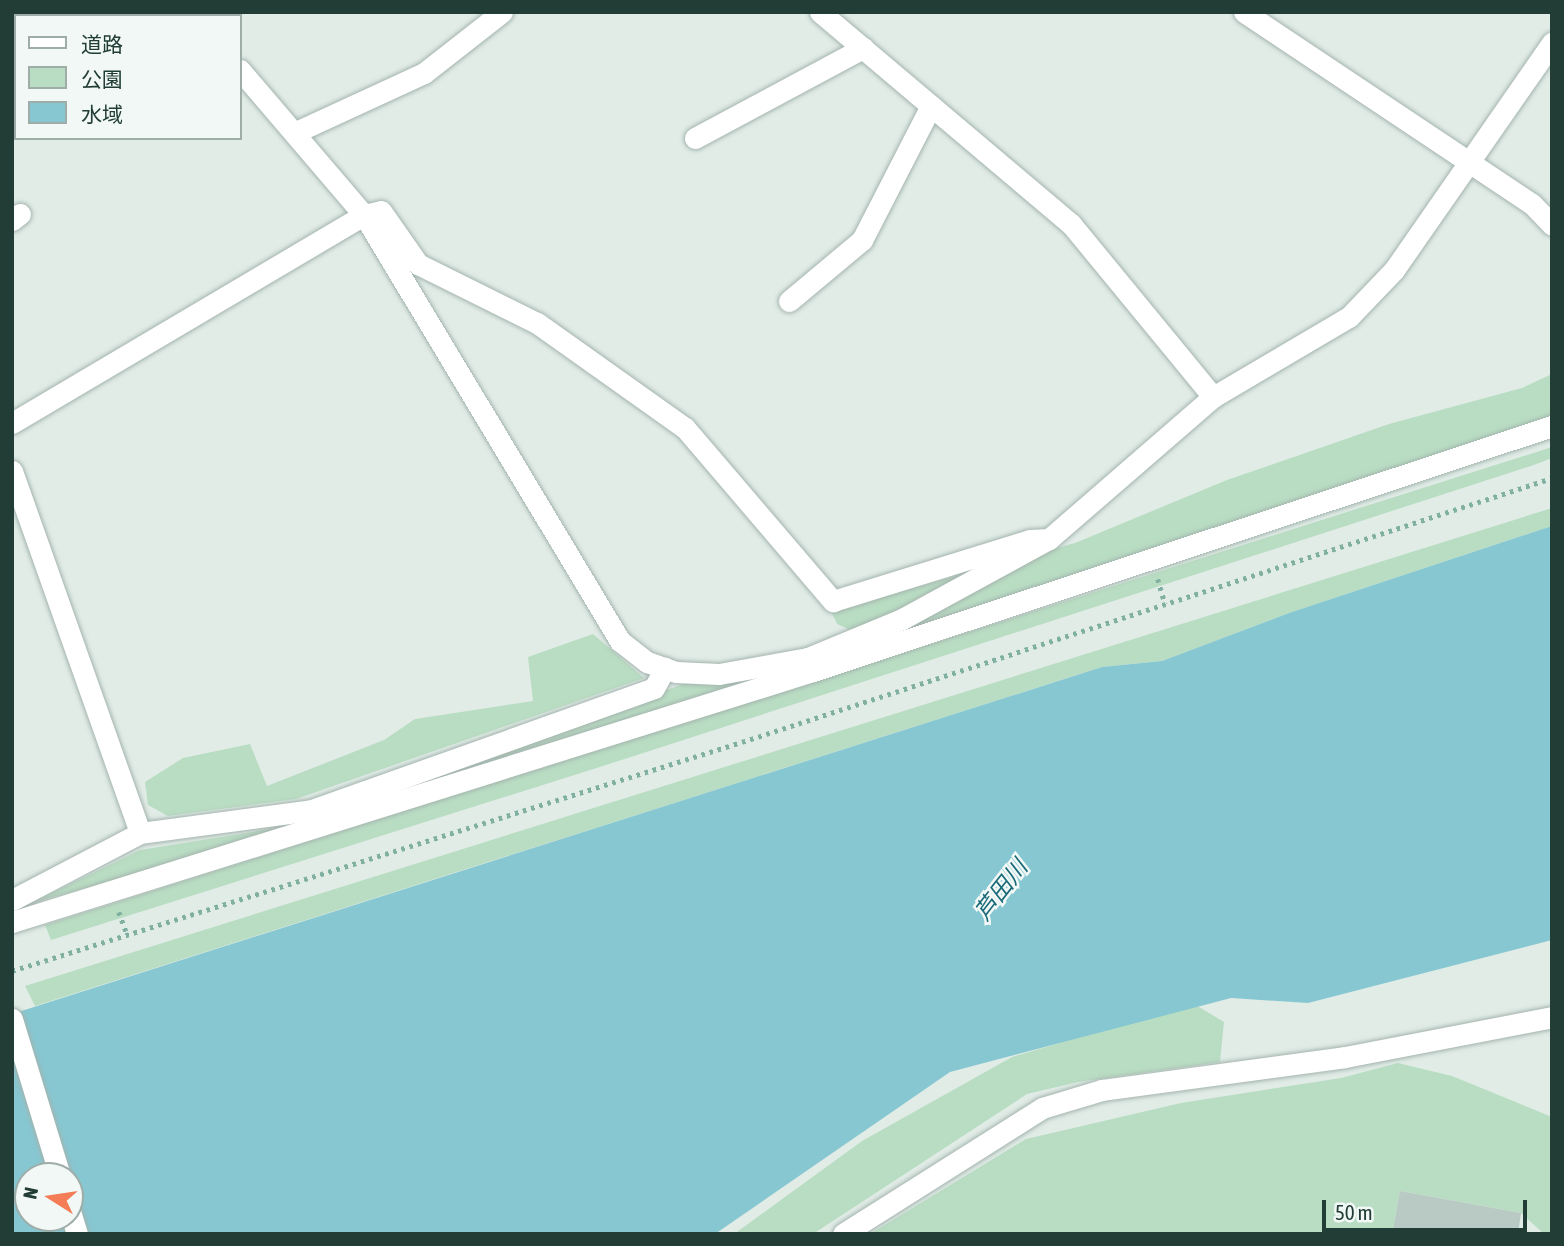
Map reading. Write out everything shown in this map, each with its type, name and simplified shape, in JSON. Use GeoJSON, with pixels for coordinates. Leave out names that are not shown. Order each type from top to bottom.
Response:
{"type":"FeatureCollection","features":[{"type":"Feature","properties":{"kind":"street"},"geometry":{"type":"LineString","coordinates":[[296,132],[424,73],[502,12]]}},
{"type":"Feature","properties":{"kind":"street"},"geometry":{"type":"LineString","coordinates":[[820,12],[1071,224],[1213,397]]}},
{"type":"Feature","properties":{"kind":"street"},"geometry":{"type":"LineString","coordinates":[[1244,12],[1532,204],[1552,225]]}},
{"type":"Feature","properties":{"kind":"street"},"geometry":{"type":"LineString","coordinates":[[242,72],[296,132],[364,215],[620,641],[648,662],[665,668],[719,674],[810,665],[902,619],[1049,539],[1213,397],[1349,317],[1394,270],[1552,43]]}},
{"type":"Feature","properties":{"kind":"street"},"geometry":{"type":"LineString","coordinates":[[695,138],[863,48]]}},
{"type":"Feature","properties":{"kind":"street"},"geometry":{"type":"LineString","coordinates":[[789,301],[863,240],[931,106]]}},
{"type":"Feature","properties":{"kind":"street"},"geometry":{"type":"LineString","coordinates":[[12,423],[364,215],[382,211],[418,264],[537,323],[685,428],[833,601],[1030,540],[1049,539]]}},
{"type":"Feature","properties":{"kind":"street"},"geometry":{"type":"LineString","coordinates":[[12,922],[1552,426]]}},
{"type":"Feature","properties":{"kind":"street"},"geometry":{"type":"LineString","coordinates":[[12,471],[140,833]]}},
{"type":"Feature","properties":{"kind":"street"},"geometry":{"type":"LineString","coordinates":[[12,900],[140,833],[312,810],[654,688],[665,668]]}},
{"type":"Feature","properties":{"kind":"street"},"geometry":{"type":"LineString","coordinates":[[843,1234],[1042,1108],[1102,1090],[1345,1057],[1552,1017]]}},
{"type":"Feature","properties":{"kind":"street"},"geometry":{"type":"LineString","coordinates":[[12,1019],[56,1162]]}},
{"type":"Feature","properties":{"kind":"path"},"geometry":{"type":"LineString","coordinates":[[12,971],[742,742],[1552,478]]}},
{"type":"Feature","properties":{"kind":"green space"},"geometry":{"type":"Polygon","coordinates":[[[1552,374],[1552,416],[878,642],[837,624],[831,611],[1075,543],[1227,480],[1389,424],[1522,388],[1552,374]]]}},
{"type":"Feature","properties":{"kind":"green space"},"geometry":{"type":"Polygon","coordinates":[[[1552,447],[1552,458],[1531,466],[603,766],[51,940],[45,925],[1552,447]]]}},
{"type":"Feature","properties":{"kind":"green space"},"geometry":{"type":"Polygon","coordinates":[[[1552,508],[1552,526],[1289,613],[1162,661],[1102,667],[35,1006],[25,986],[1552,508]]]}},
{"type":"Feature","properties":{"kind":"green space"},"geometry":{"type":"Polygon","coordinates":[[[593,634],[644,678],[296,799],[168,816],[148,805],[145,782],[183,758],[250,744],[267,786],[384,740],[415,719],[533,701],[528,657],[593,634]]]}},
{"type":"Feature","properties":{"kind":"green space"},"geometry":{"type":"Polygon","coordinates":[[[773,671],[666,708],[367,802],[691,681],[773,671]]]}},
{"type":"Feature","properties":{"kind":"green space"},"geometry":{"type":"Polygon","coordinates":[[[278,828],[130,876],[34,902],[140,850],[278,828]]]}},
{"type":"Feature","properties":{"kind":"green space"},"geometry":{"type":"Polygon","coordinates":[[[1194,1004],[1224,1022],[1220,1062],[1078,1082],[1027,1094],[813,1234],[734,1234],[862,1141],[1012,1057],[1194,1004]]]}},
{"type":"Feature","properties":{"kind":"green space"},"geometry":{"type":"Polygon","coordinates":[[[1398,1063],[1452,1076],[1552,1117],[1552,1234],[1544,1234],[1521,1213],[1400,1191],[1392,1234],[870,1234],[1026,1139],[1181,1103],[1341,1078],[1398,1063]]]}},
{"type":"Feature","properties":{"kind":"water","name":"芦田川"},"geometry":{"type":"Polygon","coordinates":[[[1552,526],[1552,940],[1308,1003],[1231,998],[950,1072],[715,1234],[12,1234],[12,1014],[1102,667],[1162,661],[1289,613],[1552,526]]]}},
{"type":"Feature","properties":{"kind":"building"},"geometry":{"type":"Polygon","coordinates":[[[1400,1191],[1521,1213],[1518,1234],[1392,1234],[1400,1191]]]}}]}
